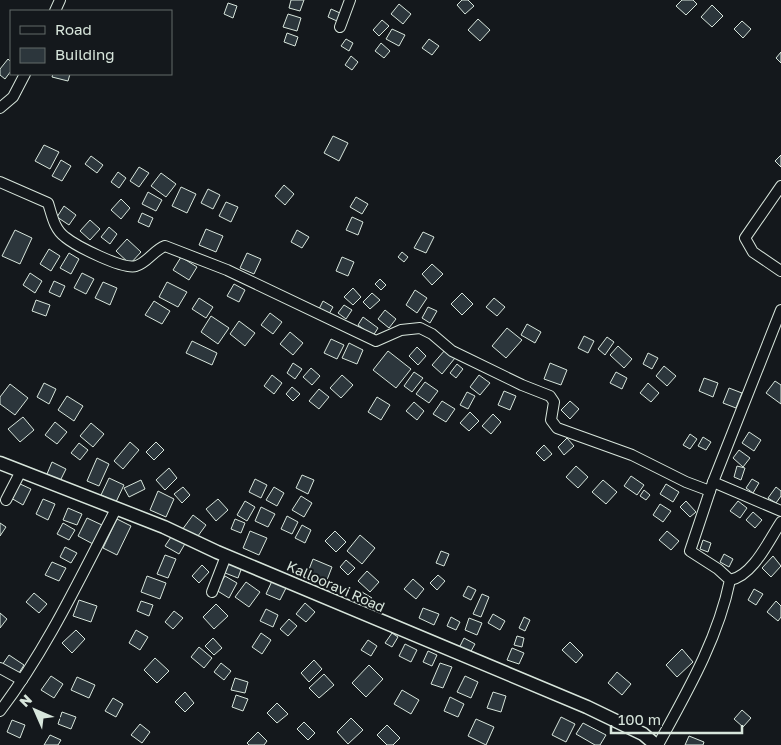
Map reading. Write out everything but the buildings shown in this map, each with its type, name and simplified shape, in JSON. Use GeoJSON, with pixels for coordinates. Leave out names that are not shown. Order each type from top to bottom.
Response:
{"type":"FeatureCollection","features":[{"type":"Feature","properties":{"kind":"main road","name":"Kallooravi Road"},"geometry":{"type":"LineString","coordinates":[[0,463],[164,527],[226,556],[587,708],[643,734],[657,745]]}},
{"type":"Feature","properties":{"kind":"street"},"geometry":{"type":"LineString","coordinates":[[340,27],[350,0]]}},
{"type":"Feature","properties":{"kind":"street"},"geometry":{"type":"LineString","coordinates":[[0,108],[13,97],[24,75]]}},
{"type":"Feature","properties":{"kind":"street"},"geometry":{"type":"LineString","coordinates":[[0,182],[48,203],[55,225],[64,237],[118,263],[134,267],[140,265],[165,246],[228,270],[376,341],[401,330],[420,328],[432,334],[452,351],[522,386],[550,396],[554,402],[551,420],[558,428],[632,455],[686,482],[712,487],[781,511]]}},
{"type":"Feature","properties":{"kind":"street"},"geometry":{"type":"LineString","coordinates":[[781,186],[745,238],[753,252],[781,271]]}},
{"type":"Feature","properties":{"kind":"street"},"geometry":{"type":"LineString","coordinates":[[730,580],[718,568],[690,551],[712,487],[781,310]]}},
{"type":"Feature","properties":{"kind":"street"},"geometry":{"type":"LineString","coordinates":[[6,500],[21,471]]}},
{"type":"Feature","properties":{"kind":"street"},"geometry":{"type":"LineString","coordinates":[[0,711],[22,680],[59,620],[116,509]]}},
{"type":"Feature","properties":{"kind":"street"},"geometry":{"type":"LineString","coordinates":[[730,580],[738,578],[753,564],[781,522]]}},
{"type":"Feature","properties":{"kind":"street"},"geometry":{"type":"LineString","coordinates":[[212,592],[226,556]]}},
{"type":"Feature","properties":{"kind":"street"},"geometry":{"type":"LineString","coordinates":[[657,745],[702,663],[724,608],[730,580]]}},
{"type":"Feature","properties":{"kind":"street"},"geometry":{"type":"LineString","coordinates":[[0,668],[22,680]]}}]}
